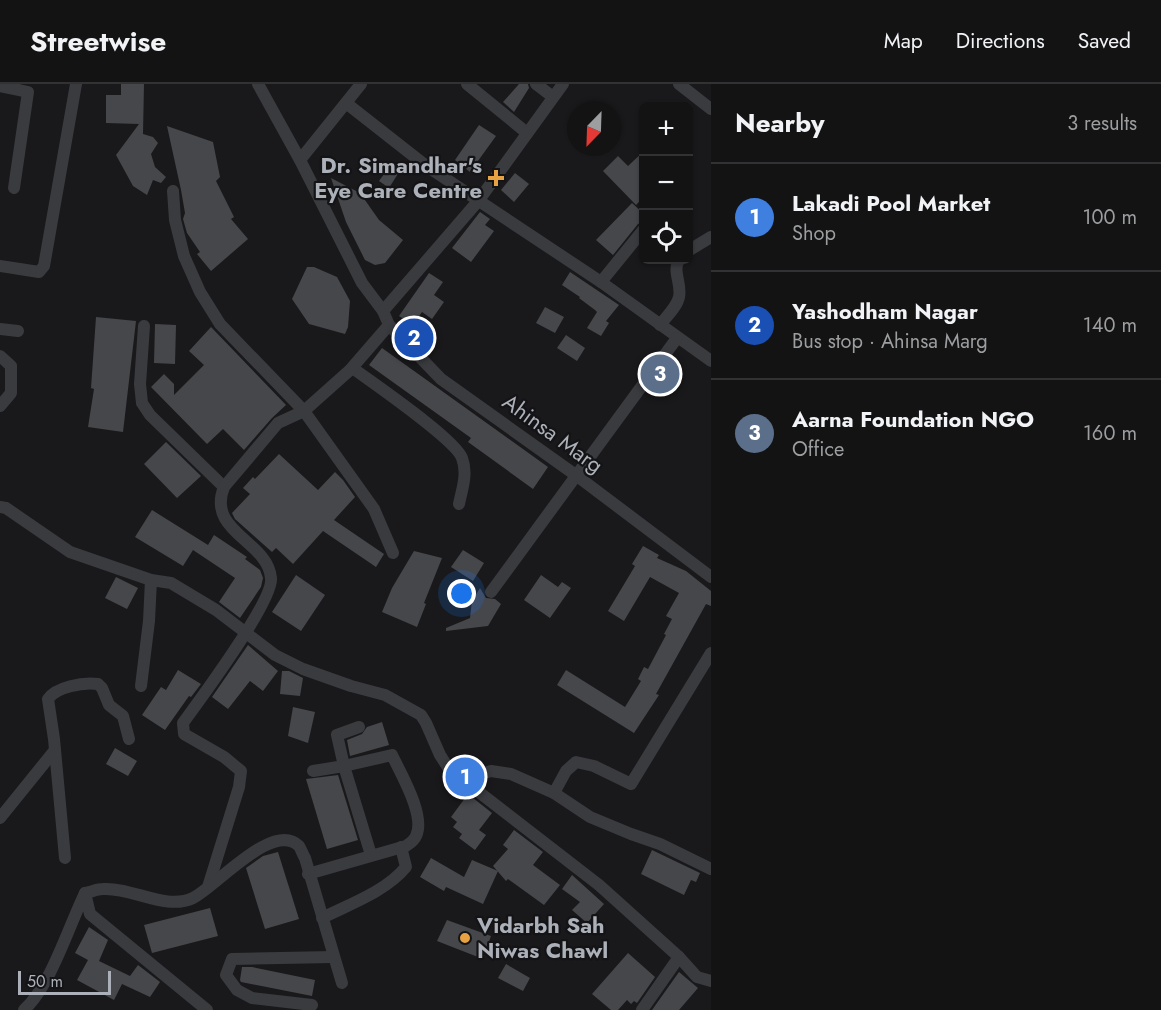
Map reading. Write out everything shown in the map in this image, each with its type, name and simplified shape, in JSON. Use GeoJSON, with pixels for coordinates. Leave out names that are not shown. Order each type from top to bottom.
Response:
{"type":"FeatureCollection","features":[{"type":"Feature","properties":{"kind":"street"},"geometry":{"type":"LineString","coordinates":[[0,266],[39,272],[44,266],[76,84]]}},
{"type":"Feature","properties":{"kind":"street","name":"Ahinsa Marg"},"geometry":{"type":"LineString","coordinates":[[258,84],[300,160],[362,283],[383,311],[388,325],[441,379],[577,476],[711,577]]}},
{"type":"Feature","properties":{"kind":"street"},"geometry":{"type":"LineString","coordinates":[[300,160],[361,84]]}},
{"type":"Feature","properties":{"kind":"street"},"geometry":{"type":"LineString","coordinates":[[467,84],[527,133]]}},
{"type":"Feature","properties":{"kind":"street"},"geometry":{"type":"LineString","coordinates":[[536,84],[553,97]]}},
{"type":"Feature","properties":{"kind":"street"},"geometry":{"type":"LineString","coordinates":[[383,311],[478,200],[563,84]]}},
{"type":"Feature","properties":{"kind":"street"},"geometry":{"type":"LineString","coordinates":[[679,84],[711,109]]}},
{"type":"Feature","properties":{"kind":"street"},"geometry":{"type":"LineString","coordinates":[[8,86],[31,88],[14,188]]}},
{"type":"Feature","properties":{"kind":"street"},"geometry":{"type":"LineString","coordinates":[[346,103],[425,165],[601,282],[711,361]]}},
{"type":"Feature","properties":{"kind":"street"},"geometry":{"type":"LineString","coordinates":[[173,191],[175,220],[184,256],[200,292],[220,324],[304,411],[374,509],[393,553]]}},
{"type":"Feature","properties":{"kind":"street"},"geometry":{"type":"LineString","coordinates":[[601,282],[639,235]]}},
{"type":"Feature","properties":{"kind":"street"},"geometry":{"type":"LineString","coordinates":[[693,248],[711,237]]}},
{"type":"Feature","properties":{"kind":"street"},"geometry":{"type":"LineString","coordinates":[[660,325],[679,297],[679,284],[675,270],[677,264]]}},
{"type":"Feature","properties":{"kind":"street"},"geometry":{"type":"LineString","coordinates":[[208,887],[239,787],[241,771],[224,757],[184,734],[183,723],[246,632],[272,580],[267,563],[228,524],[220,497],[224,487],[278,423],[304,411],[351,370],[388,325]]}},
{"type":"Feature","properties":{"kind":"street"},"geometry":{"type":"LineString","coordinates":[[144,326],[140,384],[142,403],[150,416],[224,487]]}},
{"type":"Feature","properties":{"kind":"street"},"geometry":{"type":"LineString","coordinates":[[0,329],[18,331]]}},
{"type":"Feature","properties":{"kind":"street"},"geometry":{"type":"LineString","coordinates":[[491,591],[677,338]]}},
{"type":"Feature","properties":{"kind":"street"},"geometry":{"type":"LineString","coordinates":[[0,356],[11,366],[11,393],[0,406]]}},
{"type":"Feature","properties":{"kind":"street"},"geometry":{"type":"LineString","coordinates":[[351,370],[354,369],[409,409],[462,456],[466,473],[459,504]]}},
{"type":"Feature","properties":{"kind":"street"},"geometry":{"type":"LineString","coordinates":[[0,507],[6,508],[70,552],[151,580],[171,583],[216,610],[275,656],[351,686],[385,695],[421,715],[449,769],[599,885],[679,957],[697,977],[711,981]]}},
{"type":"Feature","properties":{"kind":"street"},"geometry":{"type":"LineString","coordinates":[[141,686],[149,621],[151,580]]}},
{"type":"Feature","properties":{"kind":"street"},"geometry":{"type":"LineString","coordinates":[[554,793],[566,771],[576,762],[594,766],[631,784],[711,653]]}},
{"type":"Feature","properties":{"kind":"street"},"geometry":{"type":"LineString","coordinates":[[64,858],[55,750],[48,699],[52,693],[89,683],[98,684],[109,705],[123,716],[129,739]]}},
{"type":"Feature","properties":{"kind":"street"},"geometry":{"type":"LineString","coordinates":[[360,727],[337,735],[371,855]]}},
{"type":"Feature","properties":{"kind":"street"},"geometry":{"type":"LineString","coordinates":[[0,818],[55,750]]}},
{"type":"Feature","properties":{"kind":"street"},"geometry":{"type":"LineString","coordinates":[[308,874],[401,847],[415,839],[419,829],[415,806],[392,754],[313,771]]}},
{"type":"Feature","properties":{"kind":"street"},"geometry":{"type":"LineString","coordinates":[[464,779],[491,771],[511,774],[554,793],[590,817],[660,844],[711,869]]}},
{"type":"Feature","properties":{"kind":"street"},"geometry":{"type":"LineString","coordinates":[[85,893],[105,889],[182,903],[197,896],[256,850],[274,842],[287,840],[299,846],[305,858],[342,983]]}},
{"type":"Feature","properties":{"kind":"street"},"geometry":{"type":"LineString","coordinates":[[322,918],[373,893],[401,873],[406,867],[401,847]]}},
{"type":"Feature","properties":{"kind":"street"},"geometry":{"type":"LineString","coordinates":[[24,1010],[45,984],[85,893]]}},
{"type":"Feature","properties":{"kind":"street"},"geometry":{"type":"LineString","coordinates":[[85,893],[90,914],[207,1010]]}},
{"type":"Feature","properties":{"kind":"street"},"geometry":{"type":"LineString","coordinates":[[312,1005],[252,998],[237,990],[226,975],[232,959],[333,957]]}},
{"type":"Feature","properties":{"kind":"street"},"geometry":{"type":"LineString","coordinates":[[642,1010],[679,957]]}},
{"type":"Feature","properties":{"kind":"building"},"geometry":{"type":"Polygon","coordinates":[[[121,84],[144,84],[143,134],[153,137],[158,143],[151,154],[155,167],[166,177],[161,183],[153,180],[147,195],[133,186],[116,155],[139,124],[106,123],[106,95],[121,95],[121,84]]]}},
{"type":"Feature","properties":{"kind":"building"},"geometry":{"type":"Polygon","coordinates":[[[519,84],[528,84],[529,88],[514,112],[503,102],[519,84]]]}},
{"type":"Feature","properties":{"kind":"building"},"geometry":{"type":"Polygon","coordinates":[[[479,125],[496,136],[470,172],[455,160],[479,125]]]}},
{"type":"Feature","properties":{"kind":"building"},"geometry":{"type":"Polygon","coordinates":[[[167,126],[213,142],[220,177],[216,181],[234,217],[231,219],[248,239],[211,271],[197,254],[200,252],[187,233],[183,219],[185,213],[181,190],[167,126]]]}},
{"type":"Feature","properties":{"kind":"building"},"geometry":{"type":"Polygon","coordinates":[[[618,156],[628,166],[639,156],[639,202],[636,205],[603,171],[618,156]]]}},
{"type":"Feature","properties":{"kind":"building"},"geometry":{"type":"Polygon","coordinates":[[[390,166],[399,172],[389,188],[379,181],[390,166]]]}},
{"type":"Feature","properties":{"kind":"building"},"geometry":{"type":"Polygon","coordinates":[[[515,173],[529,184],[514,202],[501,190],[515,173]]]}},
{"type":"Feature","properties":{"kind":"building"},"geometry":{"type":"Polygon","coordinates":[[[331,178],[360,193],[379,220],[403,240],[385,263],[375,265],[365,260],[346,222],[331,178]]]}},
{"type":"Feature","properties":{"kind":"building"},"geometry":{"type":"Polygon","coordinates":[[[632,203],[639,209],[639,224],[613,255],[596,240],[632,203]]]}},
{"type":"Feature","properties":{"kind":"building"},"geometry":{"type":"Polygon","coordinates":[[[480,212],[490,219],[485,225],[494,231],[471,262],[452,248],[480,212]]]}},
{"type":"Feature","properties":{"kind":"building"},"geometry":{"type":"Polygon","coordinates":[[[307,267],[314,267],[337,277],[350,301],[348,327],[345,334],[309,324],[292,299],[307,267]]]}},
{"type":"Feature","properties":{"kind":"building"},"geometry":{"type":"Polygon","coordinates":[[[570,272],[619,305],[606,321],[609,323],[601,336],[587,328],[597,312],[562,285],[570,272]]]}},
{"type":"Feature","properties":{"kind":"building"},"geometry":{"type":"Polygon","coordinates":[[[429,273],[443,282],[434,295],[444,302],[432,319],[422,312],[413,325],[399,316],[429,273]]]}},
{"type":"Feature","properties":{"kind":"building"},"geometry":{"type":"Polygon","coordinates":[[[545,307],[564,317],[555,333],[536,323],[545,307]]]}},
{"type":"Feature","properties":{"kind":"building"},"geometry":{"type":"Polygon","coordinates":[[[96,317],[136,321],[123,432],[88,427],[94,389],[91,388],[96,317]]]}},
{"type":"Feature","properties":{"kind":"building"},"geometry":{"type":"Polygon","coordinates":[[[155,324],[176,325],[175,364],[154,363],[155,324]]]}},
{"type":"Feature","properties":{"kind":"building"},"geometry":{"type":"Polygon","coordinates":[[[211,327],[286,405],[244,450],[223,429],[207,444],[151,387],[164,374],[174,384],[174,395],[204,365],[189,351],[211,327]]]}},
{"type":"Feature","properties":{"kind":"building"},"geometry":{"type":"Polygon","coordinates":[[[566,335],[585,348],[577,361],[557,348],[566,335]]]}},
{"type":"Feature","properties":{"kind":"building"},"geometry":{"type":"Polygon","coordinates":[[[382,348],[548,467],[533,489],[468,442],[471,438],[369,365],[382,348]]]}},
{"type":"Feature","properties":{"kind":"building"},"geometry":{"type":"Polygon","coordinates":[[[166,442],[201,476],[177,498],[144,464],[166,442]]]}},
{"type":"Feature","properties":{"kind":"building"},"geometry":{"type":"Polygon","coordinates":[[[279,454],[318,490],[335,472],[343,480],[355,497],[334,520],[384,554],[376,567],[323,531],[293,564],[276,548],[272,552],[235,519],[232,513],[250,494],[243,488],[279,454]]]}},
{"type":"Feature","properties":{"kind":"building"},"geometry":{"type":"Polygon","coordinates":[[[152,510],[208,545],[214,535],[247,557],[245,559],[260,570],[263,578],[261,587],[240,618],[219,602],[235,578],[193,550],[183,566],[135,537],[152,510]]]}},
{"type":"Feature","properties":{"kind":"building"},"geometry":{"type":"Polygon","coordinates":[[[643,546],[659,555],[657,558],[686,571],[711,591],[711,606],[706,604],[656,694],[659,695],[634,733],[557,685],[566,670],[625,707],[641,681],[638,679],[644,667],[648,669],[666,635],[664,634],[672,619],[666,616],[679,593],[650,577],[624,621],[608,611],[635,566],[632,564],[643,546]]]}},
{"type":"Feature","properties":{"kind":"building"},"geometry":{"type":"Polygon","coordinates":[[[463,550],[484,563],[473,581],[451,567],[463,550]]]}},
{"type":"Feature","properties":{"kind":"building"},"geometry":{"type":"Polygon","coordinates":[[[414,551],[442,558],[417,627],[382,612],[392,588],[414,551]]]}},
{"type":"Feature","properties":{"kind":"building"},"geometry":{"type":"Polygon","coordinates":[[[296,575],[325,595],[301,631],[272,612],[296,575]]]}},
{"type":"Feature","properties":{"kind":"building"},"geometry":{"type":"Polygon","coordinates":[[[541,575],[558,587],[562,582],[571,588],[550,618],[524,600],[541,575]]]}},
{"type":"Feature","properties":{"kind":"building"},"geometry":{"type":"Polygon","coordinates":[[[116,577],[138,588],[127,609],[105,598],[116,577]]]}},
{"type":"Feature","properties":{"kind":"building"},"geometry":{"type":"Polygon","coordinates":[[[480,588],[486,598],[495,599],[501,604],[488,626],[446,631],[446,628],[470,618],[472,601],[480,588]]]}},
{"type":"Feature","properties":{"kind":"building"},"geometry":{"type":"Polygon","coordinates":[[[248,645],[278,671],[263,691],[250,681],[228,709],[212,697],[248,645]]]}},
{"type":"Feature","properties":{"kind":"building"},"geometry":{"type":"Polygon","coordinates":[[[178,670],[201,684],[191,697],[189,696],[165,730],[142,715],[161,687],[166,690],[178,670]]]}},
{"type":"Feature","properties":{"kind":"building"},"geometry":{"type":"Polygon","coordinates":[[[282,671],[289,671],[303,678],[300,696],[280,694],[282,671]]]}},
{"type":"Feature","properties":{"kind":"building"},"geometry":{"type":"Polygon","coordinates":[[[293,707],[315,712],[308,743],[288,736],[293,707]]]}},
{"type":"Feature","properties":{"kind":"building"},"geometry":{"type":"Polygon","coordinates":[[[382,722],[389,745],[350,756],[347,740],[362,734],[367,727],[382,722]]]}},
{"type":"Feature","properties":{"kind":"building"},"geometry":{"type":"Polygon","coordinates":[[[115,748],[137,761],[128,776],[106,764],[115,748]]]}},
{"type":"Feature","properties":{"kind":"building"},"geometry":{"type":"Polygon","coordinates":[[[338,775],[358,840],[327,849],[306,779],[338,775]]]}},
{"type":"Feature","properties":{"kind":"building"},"geometry":{"type":"Polygon","coordinates":[[[468,794],[492,813],[479,830],[486,835],[475,850],[459,838],[462,834],[453,827],[457,822],[451,817],[468,794]]]}},
{"type":"Feature","properties":{"kind":"building"},"geometry":{"type":"Polygon","coordinates":[[[514,830],[543,852],[533,865],[560,885],[544,905],[508,879],[506,881],[493,866],[508,849],[503,845],[514,830]]]}},
{"type":"Feature","properties":{"kind":"building"},"geometry":{"type":"Polygon","coordinates":[[[652,850],[700,873],[696,882],[691,880],[684,895],[641,874],[652,850]]]}},
{"type":"Feature","properties":{"kind":"building"},"geometry":{"type":"Polygon","coordinates":[[[278,852],[299,919],[265,929],[246,868],[263,856],[278,852]]]}},
{"type":"Feature","properties":{"kind":"building"},"geometry":{"type":"Polygon","coordinates":[[[431,858],[464,877],[472,860],[498,871],[483,904],[446,887],[444,891],[420,877],[431,858]]]}},
{"type":"Feature","properties":{"kind":"building"},"geometry":{"type":"Polygon","coordinates":[[[572,875],[604,904],[587,923],[572,910],[580,902],[562,889],[572,875]]]}},
{"type":"Feature","properties":{"kind":"building"},"geometry":{"type":"Polygon","coordinates":[[[210,908],[218,936],[152,953],[144,925],[210,908]]]}},
{"type":"Feature","properties":{"kind":"building","name":"Vidarbh Sah Niwas Chawl"},"geometry":{"type":"Polygon","coordinates":[[[447,920],[491,936],[483,959],[437,941],[447,920]]]}},
{"type":"Feature","properties":{"kind":"building"},"geometry":{"type":"Polygon","coordinates":[[[89,927],[108,940],[99,961],[130,976],[138,965],[160,982],[150,997],[122,984],[114,1000],[77,980],[88,960],[75,953],[89,927]]]}},
{"type":"Feature","properties":{"kind":"building"},"geometry":{"type":"Polygon","coordinates":[[[628,953],[655,977],[637,1003],[634,1001],[631,1004],[627,1000],[618,1010],[611,1010],[592,994],[628,953]]]}},
{"type":"Feature","properties":{"kind":"building"},"geometry":{"type":"Polygon","coordinates":[[[506,964],[530,978],[523,991],[498,978],[506,964]]]}},
{"type":"Feature","properties":{"kind":"building"},"geometry":{"type":"Polygon","coordinates":[[[242,967],[315,980],[312,996],[241,982],[242,967]]]}},
{"type":"Feature","properties":{"kind":"building"},"geometry":{"type":"Polygon","coordinates":[[[679,972],[698,988],[679,1010],[652,1010],[679,972]]]}},
{"type":"Feature","properties":{"kind":"place","name":"Dr. Simandhar's Eye Care Centre"},"geometry":{"type":"Point","coordinates":[496,178]}},
{"type":"Feature","properties":{"kind":"place","name":"Yashodham Nagar"},"geometry":{"type":"Point","coordinates":[414,338]}},
{"type":"Feature","properties":{"kind":"place","name":"Aarna Foundation NGO"},"geometry":{"type":"Point","coordinates":[660,374]}},
{"type":"Feature","properties":{"kind":"place","name":"Lakadi Pool Market"},"geometry":{"type":"Point","coordinates":[465,777]}},
{"type":"Feature","properties":{"kind":"place","name":"Vidarbh Sah Niwas Chawl"},"geometry":{"type":"Point","coordinates":[465,938]}}]}
